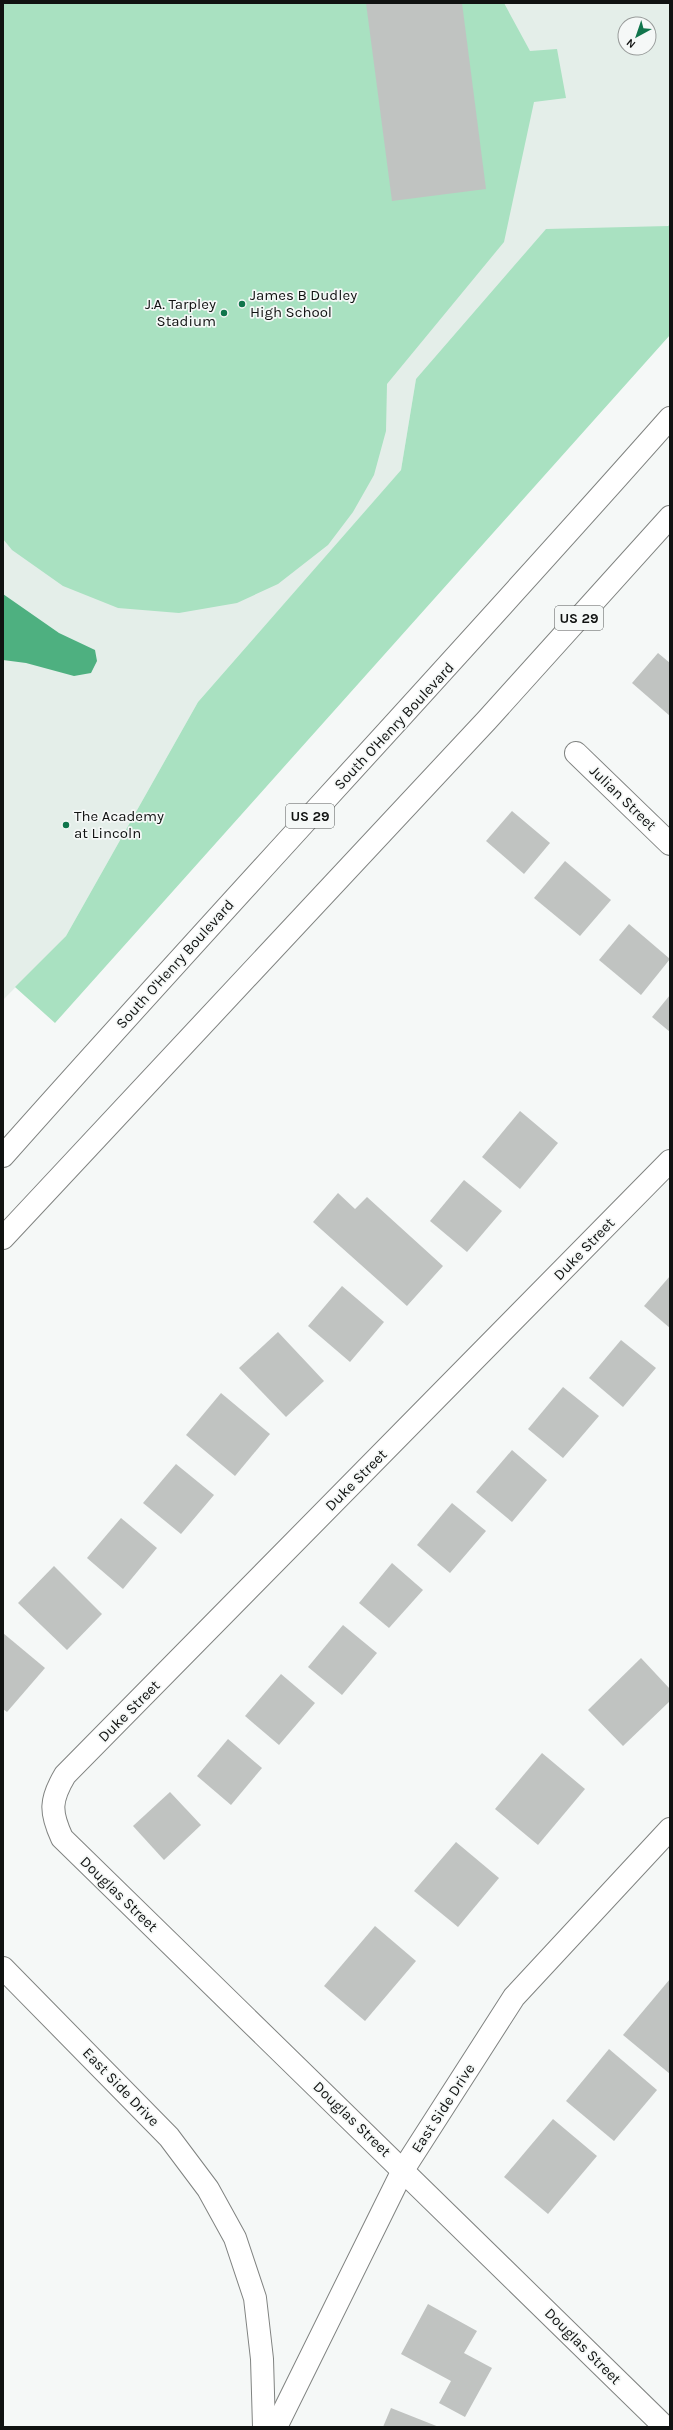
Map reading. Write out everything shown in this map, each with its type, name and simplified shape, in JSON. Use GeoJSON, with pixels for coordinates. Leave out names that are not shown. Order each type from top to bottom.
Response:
{"type":"FeatureCollection","features":[{"type":"Feature","properties":{"kind":"main road","name":"South O'Henry Boulevard"},"geometry":{"type":"LineString","coordinates":[[3,1156],[166,973],[496,614],[670,418]]}},
{"type":"Feature","properties":{"kind":"main road","name":"US 29"},"geometry":{"type":"LineString","coordinates":[[3,1238],[488,720],[670,517]]}},
{"type":"Feature","properties":{"kind":"main road","name":"Julian Street"},"geometry":{"type":"LineString","coordinates":[[576,753],[670,844]]}},
{"type":"Feature","properties":{"kind":"main road","name":"Duke Street"},"geometry":{"type":"LineString","coordinates":[[52,1804],[65,1775],[670,1162]]}},
{"type":"Feature","properties":{"kind":"main road","name":"Douglas Street"},"geometry":{"type":"LineString","coordinates":[[52,1804],[54,1822],[62,1838],[665,2427]]}},
{"type":"Feature","properties":{"kind":"main road","name":"East Side Drive"},"geometry":{"type":"LineString","coordinates":[[276,2427],[403,2170],[514,1997],[670,1829]]}},
{"type":"Feature","properties":{"kind":"main road","name":"East Side Drive"},"geometry":{"type":"LineString","coordinates":[[3,1968],[64,2028],[169,2137],[208,2189],[235,2238],[255,2298],[262,2359],[264,2427]]}},
{"type":"Feature","properties":{"kind":"shaded area","name":"J.A. Tarpley Stadium"},"geometry":{"type":"Polygon","coordinates":[[[3,3],[670,3],[670,224],[416,379],[401,470],[198,702],[66,936],[3,1000],[3,3]]]}},
{"type":"Feature","properties":{"kind":"shaded area","name":"J.A. Tarpley Stadium"},"geometry":{"type":"Polygon","coordinates":[[[3,3],[504,3],[530,51],[557,49],[566,98],[534,102],[504,242],[387,384],[386,431],[374,475],[353,512],[328,545],[278,584],[237,603],[179,613],[118,608],[63,586],[12,550],[3,539],[3,3]]]}},
{"type":"Feature","properties":{"kind":"shaded area"},"geometry":{"type":"Polygon","coordinates":[[[670,224],[670,335],[55,1023],[15,987],[66,936],[198,702],[401,470],[416,379],[546,229],[668,226],[670,224]]]}},
{"type":"Feature","properties":{"kind":"shaded area"},"geometry":{"type":"Polygon","coordinates":[[[3,594],[59,633],[95,650],[97,661],[91,673],[74,676],[26,663],[3,660],[3,594]]]}},
{"type":"Feature","properties":{"kind":"building"},"geometry":{"type":"Polygon","coordinates":[[[366,3],[462,3],[486,189],[392,201],[366,3]]]}},
{"type":"Feature","properties":{"kind":"building"},"geometry":{"type":"Polygon","coordinates":[[[658,653],[670,663],[670,716],[632,683],[658,653]]]}},
{"type":"Feature","properties":{"kind":"building"},"geometry":{"type":"Polygon","coordinates":[[[512,811],[550,843],[524,874],[486,841],[512,811]]]}},
{"type":"Feature","properties":{"kind":"building"},"geometry":{"type":"Polygon","coordinates":[[[565,861],[611,900],[580,936],[534,898],[565,861]]]}},
{"type":"Feature","properties":{"kind":"building"},"geometry":{"type":"Polygon","coordinates":[[[629,924],[670,959],[641,995],[599,960],[629,924]]]}},
{"type":"Feature","properties":{"kind":"building"},"geometry":{"type":"Polygon","coordinates":[[[670,995],[670,1032],[652,1017],[670,995]]]}},
{"type":"Feature","properties":{"kind":"building"},"geometry":{"type":"Polygon","coordinates":[[[520,1111],[558,1143],[520,1189],[482,1157],[520,1111]]]}},
{"type":"Feature","properties":{"kind":"building"},"geometry":{"type":"Polygon","coordinates":[[[464,1180],[502,1211],[467,1252],[430,1221],[464,1180]]]}},
{"type":"Feature","properties":{"kind":"building"},"geometry":{"type":"Polygon","coordinates":[[[338,1193],[355,1209],[367,1197],[443,1266],[407,1306],[313,1222],[338,1193]]]}},
{"type":"Feature","properties":{"kind":"building"},"geometry":{"type":"Polygon","coordinates":[[[670,1276],[670,1328],[644,1306],[670,1276]]]}},
{"type":"Feature","properties":{"kind":"building"},"geometry":{"type":"Polygon","coordinates":[[[342,1286],[384,1322],[350,1362],[308,1326],[342,1286]]]}},
{"type":"Feature","properties":{"kind":"building"},"geometry":{"type":"Polygon","coordinates":[[[278,1332],[324,1381],[286,1417],[239,1368],[278,1332]]]}},
{"type":"Feature","properties":{"kind":"building"},"geometry":{"type":"Polygon","coordinates":[[[621,1340],[656,1368],[623,1407],[589,1378],[621,1340]]]}},
{"type":"Feature","properties":{"kind":"building"},"geometry":{"type":"Polygon","coordinates":[[[563,1387],[599,1416],[563,1458],[528,1429],[563,1387]]]}},
{"type":"Feature","properties":{"kind":"building"},"geometry":{"type":"Polygon","coordinates":[[[221,1393],[270,1434],[235,1476],[186,1435],[221,1393]]]}},
{"type":"Feature","properties":{"kind":"building"},"geometry":{"type":"Polygon","coordinates":[[[512,1450],[547,1480],[512,1522],[476,1492],[512,1450]]]}},
{"type":"Feature","properties":{"kind":"building"},"geometry":{"type":"Polygon","coordinates":[[[176,1464],[214,1495],[181,1534],[143,1503],[176,1464]]]}},
{"type":"Feature","properties":{"kind":"building"},"geometry":{"type":"Polygon","coordinates":[[[452,1503],[486,1531],[450,1573],[417,1545],[452,1503]]]}},
{"type":"Feature","properties":{"kind":"building"},"geometry":{"type":"Polygon","coordinates":[[[121,1518],[157,1548],[123,1589],[87,1558],[121,1518]]]}},
{"type":"Feature","properties":{"kind":"building"},"geometry":{"type":"Polygon","coordinates":[[[392,1563],[423,1590],[389,1628],[359,1603],[392,1563]]]}},
{"type":"Feature","properties":{"kind":"building"},"geometry":{"type":"Polygon","coordinates":[[[54,1566],[102,1614],[67,1650],[18,1603],[54,1566]]]}},
{"type":"Feature","properties":{"kind":"building"},"geometry":{"type":"Polygon","coordinates":[[[343,1625],[377,1653],[342,1695],[308,1667],[343,1625]]]}},
{"type":"Feature","properties":{"kind":"building"},"geometry":{"type":"Polygon","coordinates":[[[3,1633],[45,1668],[7,1712],[3,1709],[3,1633]]]}},
{"type":"Feature","properties":{"kind":"building"},"geometry":{"type":"Polygon","coordinates":[[[641,1658],[670,1689],[670,1701],[623,1746],[588,1710],[641,1658]]]}},
{"type":"Feature","properties":{"kind":"building"},"geometry":{"type":"Polygon","coordinates":[[[281,1674],[315,1703],[279,1745],[245,1716],[281,1674]]]}},
{"type":"Feature","properties":{"kind":"building"},"geometry":{"type":"Polygon","coordinates":[[[228,1739],[262,1768],[231,1805],[197,1776],[228,1739]]]}},
{"type":"Feature","properties":{"kind":"building"},"geometry":{"type":"Polygon","coordinates":[[[542,1753],[585,1789],[538,1845],[495,1809],[542,1753]]]}},
{"type":"Feature","properties":{"kind":"building"},"geometry":{"type":"Polygon","coordinates":[[[170,1792],[201,1825],[164,1860],[133,1826],[170,1792]]]}},
{"type":"Feature","properties":{"kind":"building"},"geometry":{"type":"Polygon","coordinates":[[[456,1842],[499,1878],[458,1927],[414,1891],[456,1842]]]}},
{"type":"Feature","properties":{"kind":"building"},"geometry":{"type":"Polygon","coordinates":[[[375,1926],[416,1961],[365,2021],[324,1986],[375,1926]]]}},
{"type":"Feature","properties":{"kind":"building"},"geometry":{"type":"Polygon","coordinates":[[[670,1979],[670,2074],[623,2035],[670,1979]]]}},
{"type":"Feature","properties":{"kind":"building"},"geometry":{"type":"Polygon","coordinates":[[[609,2049],[657,2090],[614,2141],[566,2101],[609,2049]]]}},
{"type":"Feature","properties":{"kind":"building"},"geometry":{"type":"Polygon","coordinates":[[[553,2119],[597,2156],[548,2214],[504,2177],[553,2119]]]}},
{"type":"Feature","properties":{"kind":"building"},"geometry":{"type":"Polygon","coordinates":[[[428,2304],[477,2331],[464,2353],[492,2368],[465,2417],[439,2403],[451,2381],[401,2354],[428,2304]]]}},
{"type":"Feature","properties":{"kind":"building"},"geometry":{"type":"Polygon","coordinates":[[[391,2408],[439,2427],[383,2427],[391,2408]]]}},
{"type":"Feature","properties":{"kind":"place","name":"James B Dudley High School"},"geometry":{"type":"Point","coordinates":[242,304]}},
{"type":"Feature","properties":{"kind":"place","name":"J.A. Tarpley Stadium"},"geometry":{"type":"Point","coordinates":[224,313]}},
{"type":"Feature","properties":{"kind":"place","name":"The Academy at Lincoln"},"geometry":{"type":"Point","coordinates":[66,825]}}]}
